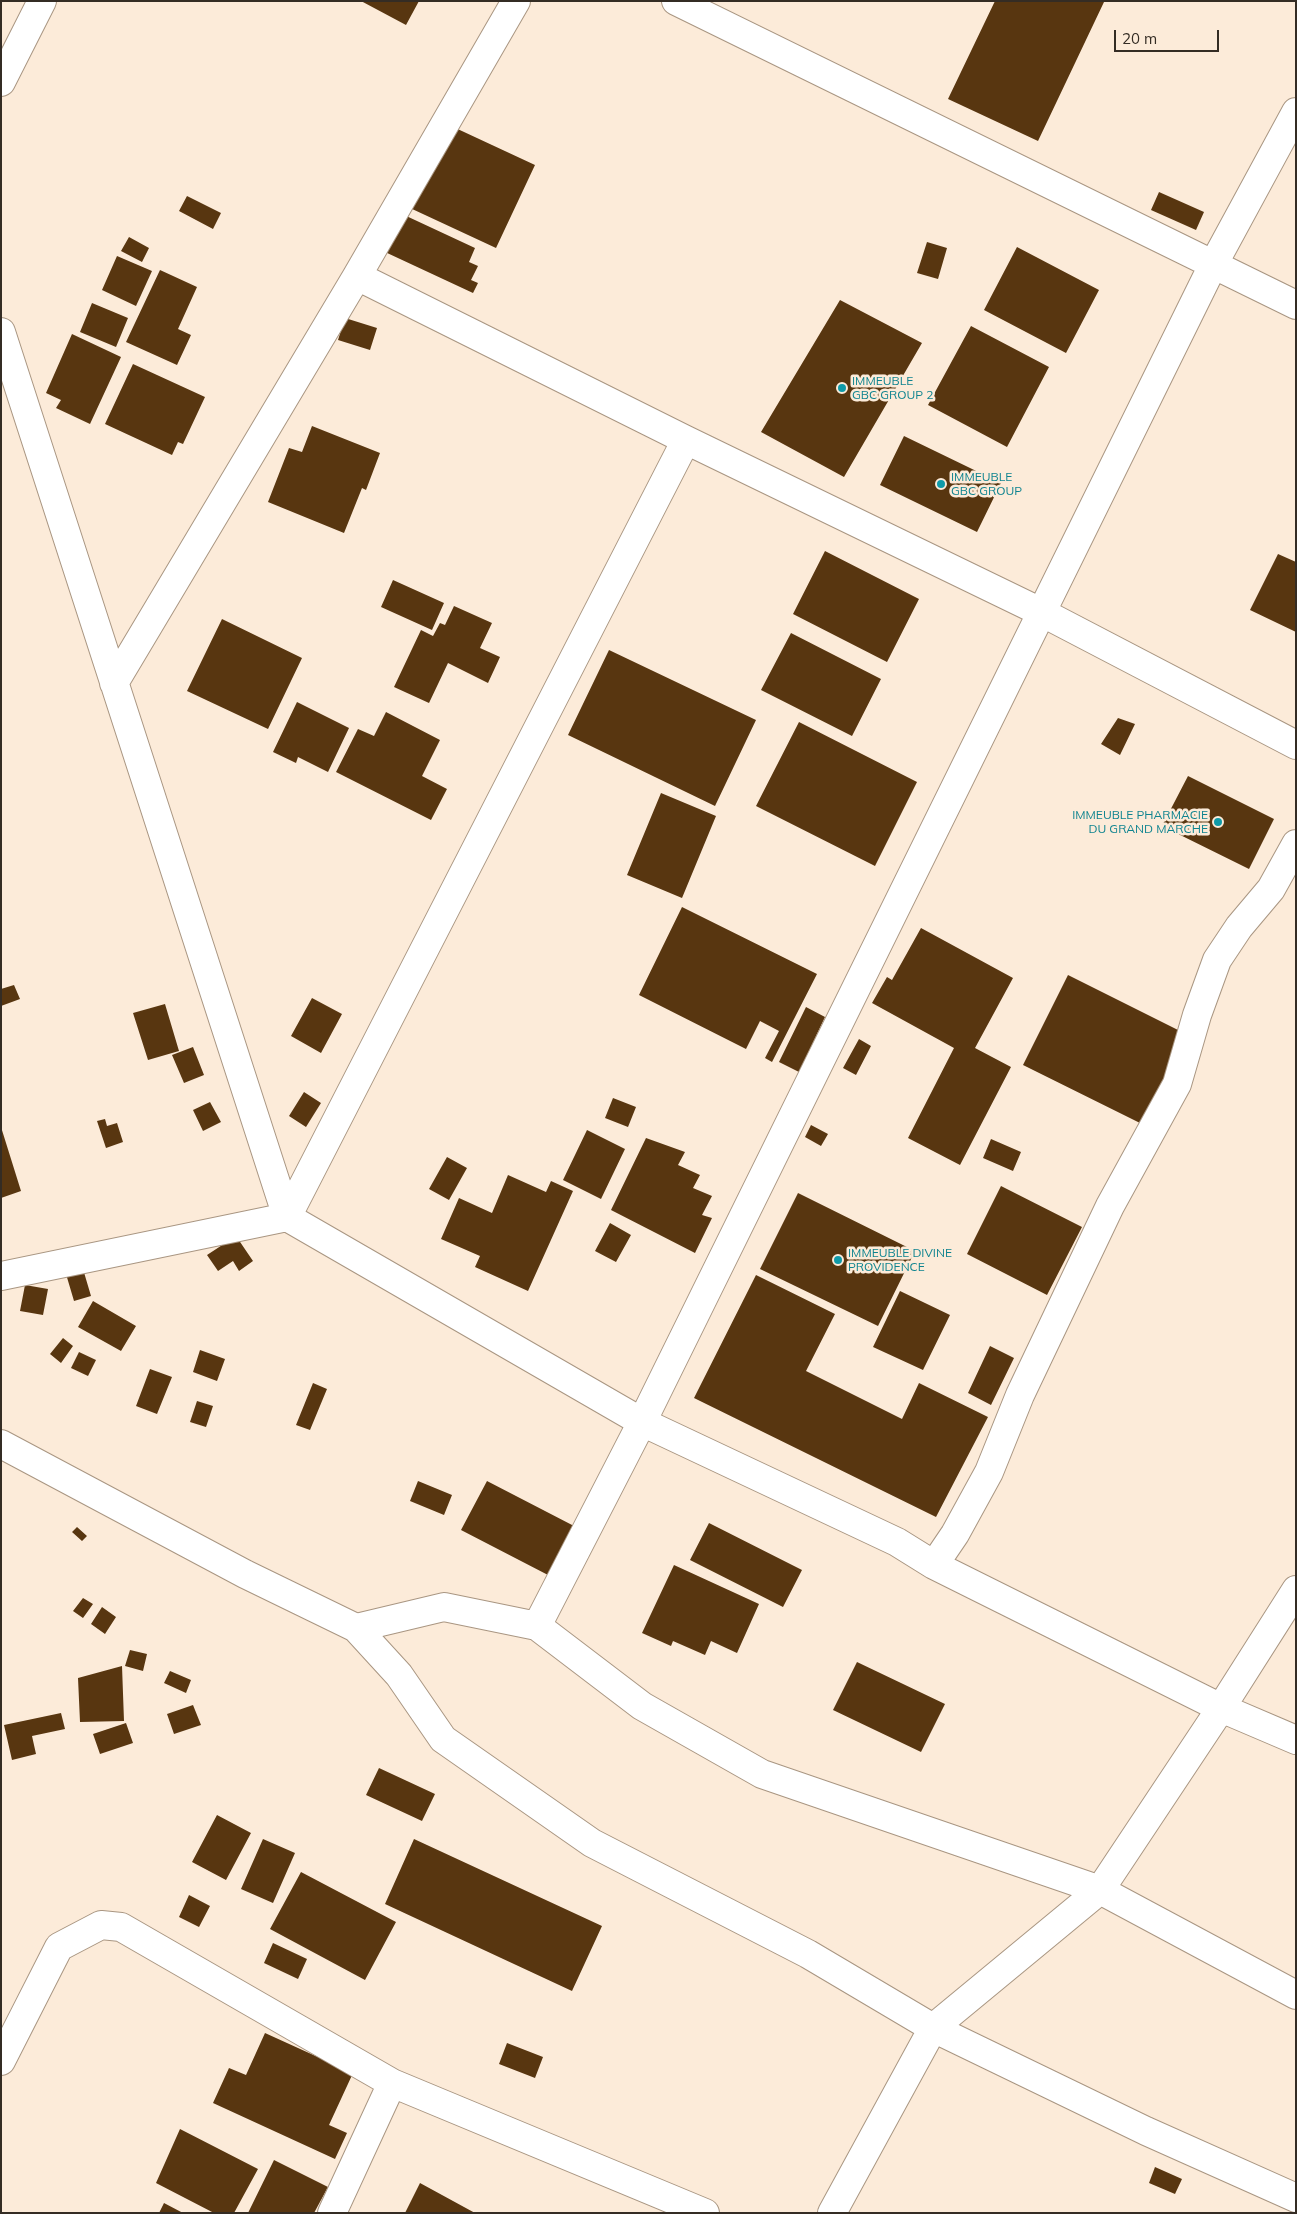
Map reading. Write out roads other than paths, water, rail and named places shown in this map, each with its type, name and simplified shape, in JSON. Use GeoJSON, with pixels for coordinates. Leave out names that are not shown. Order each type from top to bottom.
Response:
{"type":"FeatureCollection","features":[{"type":"Feature","properties":{"kind":"street"},"geometry":{"type":"LineString","coordinates":[[1,82],[42,1]]}},
{"type":"Feature","properties":{"kind":"street"},"geometry":{"type":"LineString","coordinates":[[114,683],[356,276],[516,1]]}},
{"type":"Feature","properties":{"kind":"street"},"geometry":{"type":"LineString","coordinates":[[676,1],[1296,305]]}},
{"type":"Feature","properties":{"kind":"street"},"geometry":{"type":"LineString","coordinates":[[537,1626],[642,1422],[1043,613],[1213,265],[1296,112]]}},
{"type":"Feature","properties":{"kind":"street"},"geometry":{"type":"LineString","coordinates":[[356,276],[686,440],[1043,613],[1296,745]]}},
{"type":"Feature","properties":{"kind":"street"},"geometry":{"type":"LineString","coordinates":[[1,332],[287,1218]]}},
{"type":"Feature","properties":{"kind":"street"},"geometry":{"type":"LineString","coordinates":[[287,1218],[686,440]]}},
{"type":"Feature","properties":{"kind":"street"},"geometry":{"type":"LineString","coordinates":[[934,1565],[955,1534],[989,1472],[1020,1395],[1110,1206],[1177,1084],[1197,1014],[1217,960],[1239,927],[1271,889],[1296,844]]}},
{"type":"Feature","properties":{"kind":"street"},"geometry":{"type":"LineString","coordinates":[[1,1276],[287,1218],[642,1422],[897,1542],[934,1565],[1221,1708],[1296,1740]]}},
{"type":"Feature","properties":{"kind":"street"},"geometry":{"type":"LineString","coordinates":[[1,1444],[245,1574],[356,1628],[398,1675],[444,1739],[592,1842],[808,1954],[933,2028],[1146,2131],[1296,2198]]}},
{"type":"Feature","properties":{"kind":"street"},"geometry":{"type":"LineString","coordinates":[[832,2213],[933,2028],[1100,1890],[1221,1708],[1296,1590]]}},
{"type":"Feature","properties":{"kind":"street"},"geometry":{"type":"LineString","coordinates":[[356,1628],[444,1606],[537,1626],[642,1706],[762,1774],[1100,1890],[1296,1995]]}},
{"type":"Feature","properties":{"kind":"street"},"geometry":{"type":"LineString","coordinates":[[1,2062],[59,1947],[101,1925],[121,1927],[392,2083],[705,2213]]}},
{"type":"Feature","properties":{"kind":"street"},"geometry":{"type":"LineString","coordinates":[[332,2213],[392,2083]]}},
{"type":"Feature","properties":{"kind":"place","name":"IMMEUBLE GBC GROUP 2"},"geometry":{"type":"Point","coordinates":[842,388]}},
{"type":"Feature","properties":{"kind":"place","name":"IMMEUBLE GBC GROUP"},"geometry":{"type":"Point","coordinates":[941,484]}},
{"type":"Feature","properties":{"kind":"place","name":"IMMEUBLE PHARMACIE DU GRAND MARCHE"},"geometry":{"type":"Point","coordinates":[1218,822]}},
{"type":"Feature","properties":{"kind":"place","name":"IMMEUBLE DIVINE PROVIDENCE"},"geometry":{"type":"Point","coordinates":[838,1260]}}]}
